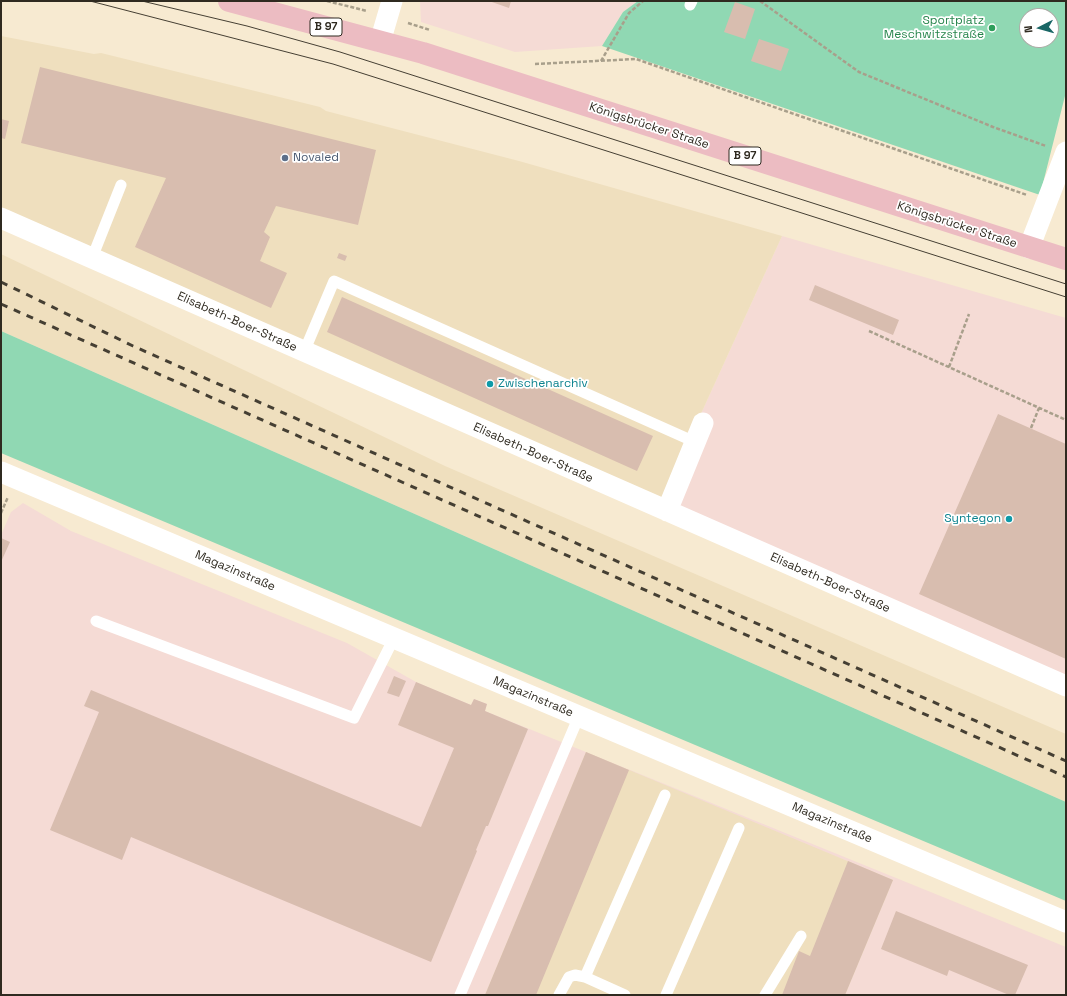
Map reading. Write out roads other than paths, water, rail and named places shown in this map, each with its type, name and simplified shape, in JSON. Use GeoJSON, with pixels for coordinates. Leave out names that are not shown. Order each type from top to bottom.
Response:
{"type":"FeatureCollection","features":[{"type":"Feature","properties":{"kind":"main road","name":"Königsbrücker Straße"},"geometry":{"type":"LineString","coordinates":[[229,1],[423,53],[1066,259]]}},
{"type":"Feature","properties":{"kind":"street"},"geometry":{"type":"LineString","coordinates":[[380,42],[390,8]]}},
{"type":"Feature","properties":{"kind":"street"},"geometry":{"type":"LineString","coordinates":[[1029,248],[1066,153]]}},
{"type":"Feature","properties":{"kind":"street","name":"Elisabeth-Boer-Straße"},"geometry":{"type":"LineString","coordinates":[[1,218],[1066,686]]}},
{"type":"Feature","properties":{"kind":"street"},"geometry":{"type":"LineString","coordinates":[[667,511],[703,423]]}},
{"type":"Feature","properties":{"kind":"street","name":"Magazinstraße"},"geometry":{"type":"LineString","coordinates":[[1,472],[1066,922]]}},
{"type":"Feature","properties":{"kind":"lane"},"geometry":{"type":"LineString","coordinates":[[92,258],[121,185]]}},
{"type":"Feature","properties":{"kind":"lane"},"geometry":{"type":"LineString","coordinates":[[304,352],[334,281],[695,442]]}},
{"type":"Feature","properties":{"kind":"lane"},"geometry":{"type":"LineString","coordinates":[[96,621],[354,718],[394,638]]}},
{"type":"Feature","properties":{"kind":"lane"},"geometry":{"type":"LineString","coordinates":[[460,995],[579,716]]}},
{"type":"Feature","properties":{"kind":"lane"},"geometry":{"type":"LineString","coordinates":[[585,977],[665,795]]}},
{"type":"Feature","properties":{"kind":"lane"},"geometry":{"type":"LineString","coordinates":[[666,995],[739,828]]}},
{"type":"Feature","properties":{"kind":"lane"},"geometry":{"type":"LineString","coordinates":[[765,995],[802,936]]}},
{"type":"Feature","properties":{"kind":"lane"},"geometry":{"type":"LineString","coordinates":[[559,995],[569,977],[575,975],[585,977],[625,995]]}},
{"type":"Feature","properties":{"kind":"tram line"},"geometry":{"type":"LineString","coordinates":[[90,1],[333,64],[1066,297]]}},
{"type":"Feature","properties":{"kind":"tram line"},"geometry":{"type":"LineString","coordinates":[[142,1],[247,26],[340,52],[1066,284]]}},
{"type":"Feature","properties":{"kind":"railway"},"geometry":{"type":"LineString","coordinates":[[1,282],[133,346],[1066,761]]}},
{"type":"Feature","properties":{"kind":"railway"},"geometry":{"type":"LineString","coordinates":[[1,304],[1066,777]]}},
{"type":"Feature","properties":{"kind":"place","name":"Sportplatz Meschwitzstraße"},"geometry":{"type":"Point","coordinates":[992,28]}},
{"type":"Feature","properties":{"kind":"place","name":"Novaled"},"geometry":{"type":"Point","coordinates":[285,158]}},
{"type":"Feature","properties":{"kind":"place","name":"Zwischenarchiv"},"geometry":{"type":"Point","coordinates":[490,384]}},
{"type":"Feature","properties":{"kind":"place","name":"Syntegon"},"geometry":{"type":"Point","coordinates":[1009,519]}}]}
